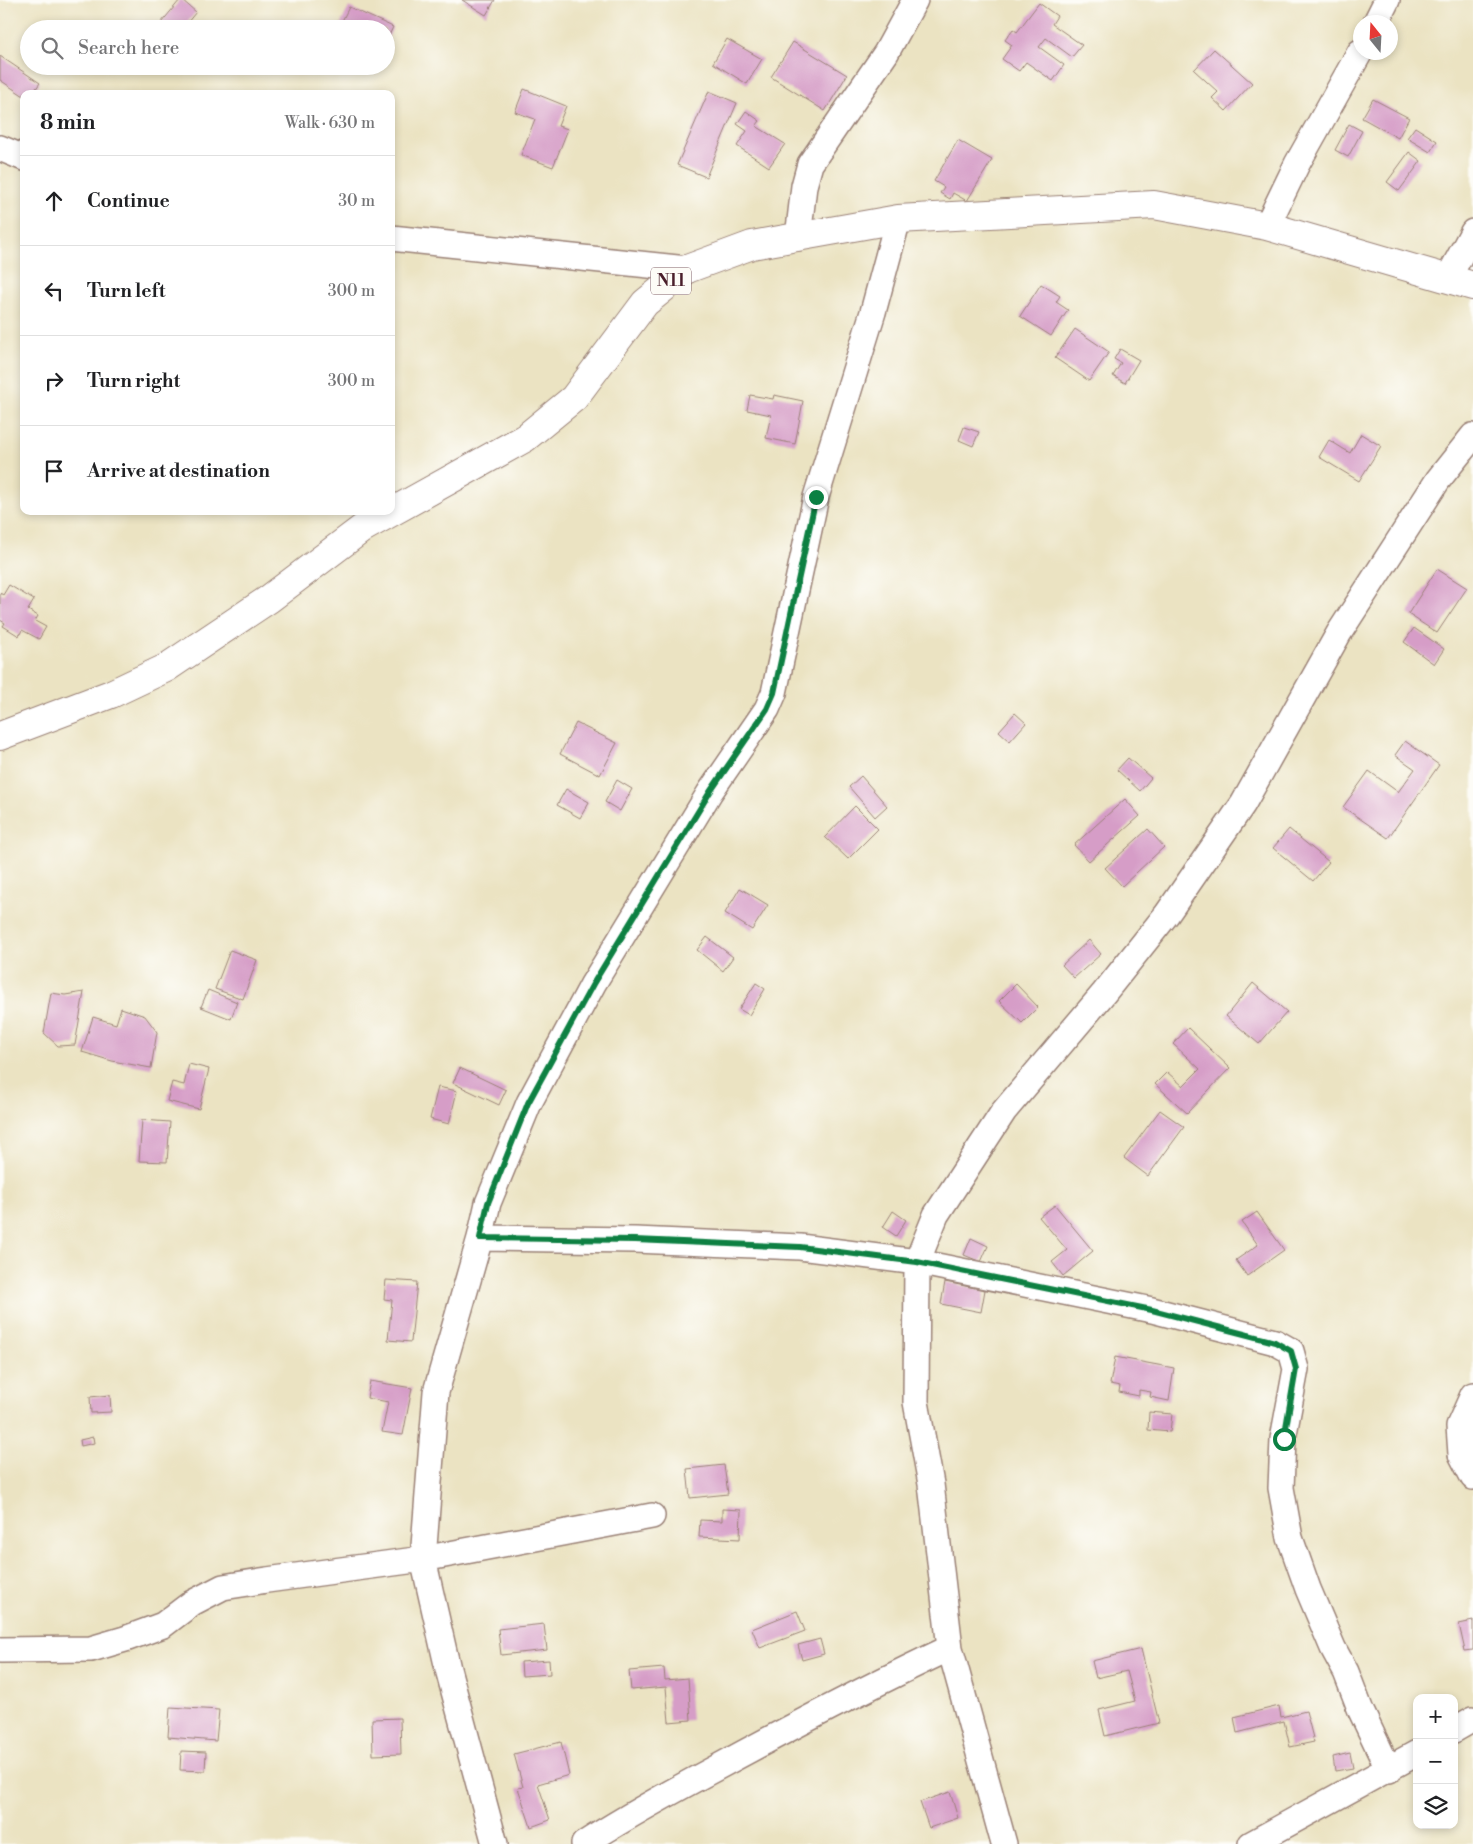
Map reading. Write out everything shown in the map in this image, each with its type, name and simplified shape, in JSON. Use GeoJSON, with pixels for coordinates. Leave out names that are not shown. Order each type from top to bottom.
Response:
{"type":"FeatureCollection","features":[{"type":"Feature","properties":{"kind":"highway","name":"N11"},"geometry":{"type":"LineString","coordinates":[[395,510],[525,438],[574,398],[645,303],[687,268],[752,245],[898,219],[1154,205],[1267,226],[1461,282]]}},
{"type":"Feature","properties":{"kind":"highway","name":"N11"},"geometry":{"type":"LineString","coordinates":[[0,736],[111,694],[166,668],[269,599],[363,528],[386,515]]}},
{"type":"Feature","properties":{"kind":"street"},"geometry":{"type":"LineString","coordinates":[[798,238],[804,186],[810,164],[886,53],[915,0]]}},
{"type":"Feature","properties":{"kind":"street"},"geometry":{"type":"LineString","coordinates":[[1380,15],[1387,0]]}},
{"type":"Feature","properties":{"kind":"street"},"geometry":{"type":"LineString","coordinates":[[1267,226],[1297,164],[1356,60]]}},
{"type":"Feature","properties":{"kind":"street"},"geometry":{"type":"LineString","coordinates":[[0,148],[20,156]]}},
{"type":"Feature","properties":{"kind":"street"},"geometry":{"type":"LineString","coordinates":[[495,1844],[453,1687],[423,1559],[436,1392],[480,1238],[488,1203],[528,1103],[593,984],[710,792],[767,709],[774,693],[816,497],[898,219]]}},
{"type":"Feature","properties":{"kind":"street"},"geometry":{"type":"LineString","coordinates":[[1461,282],[1473,232]]}},
{"type":"Feature","properties":{"kind":"street"},"geometry":{"type":"LineString","coordinates":[[395,238],[687,268]]}},
{"type":"Feature","properties":{"kind":"street"},"geometry":{"type":"LineString","coordinates":[[1004,1844],[950,1648],[931,1484],[916,1402],[917,1262],[936,1215],[1004,1111],[1104,994],[1167,914],[1237,812],[1339,633],[1438,480],[1473,436]]}},
{"type":"Feature","properties":{"kind":"street"},"geometry":{"type":"LineString","coordinates":[[480,1238],[635,1240],[800,1247],[917,1262],[1152,1310],[1275,1342],[1291,1351],[1296,1369],[1284,1439],[1281,1488],[1290,1538],[1333,1648],[1346,1672],[1361,1711],[1388,1770]]}},
{"type":"Feature","properties":{"kind":"street"},"geometry":{"type":"LineString","coordinates":[[1473,1395],[1459,1426],[1461,1454],[1473,1477]]}},
{"type":"Feature","properties":{"kind":"street"},"geometry":{"type":"LineString","coordinates":[[0,1650],[91,1649],[163,1625],[192,1603],[223,1587],[423,1559],[652,1516]]}},
{"type":"Feature","properties":{"kind":"street"},"geometry":{"type":"LineString","coordinates":[[584,1844],[623,1818],[743,1753],[878,1682],[950,1648]]}},
{"type":"Feature","properties":{"kind":"street"},"geometry":{"type":"LineString","coordinates":[[1458,1728],[1473,1719]]}},
{"type":"Feature","properties":{"kind":"street"},"geometry":{"type":"LineString","coordinates":[[1251,1844],[1413,1755]]}},
{"type":"Feature","properties":{"kind":"building"},"geometry":{"type":"Polygon","coordinates":[[[180,0],[196,12],[189,20],[163,20],[180,0]]]}},
{"type":"Feature","properties":{"kind":"building"},"geometry":{"type":"Polygon","coordinates":[[[462,0],[495,0],[486,15],[462,0]]]}},
{"type":"Feature","properties":{"kind":"building"},"geometry":{"type":"Polygon","coordinates":[[[1039,3],[1057,16],[1052,24],[1082,45],[1072,57],[1046,38],[1039,47],[1064,65],[1053,81],[1026,62],[1019,71],[1002,59],[1012,45],[1005,40],[1013,29],[1017,32],[1039,3]]]}},
{"type":"Feature","properties":{"kind":"building"},"geometry":{"type":"Polygon","coordinates":[[[349,7],[378,20],[342,20],[349,7]]]}},
{"type":"Feature","properties":{"kind":"building"},"geometry":{"type":"Polygon","coordinates":[[[727,39],[762,59],[747,84],[713,63],[727,39]]]}},
{"type":"Feature","properties":{"kind":"building"},"geometry":{"type":"Polygon","coordinates":[[[793,42],[847,75],[825,111],[771,77],[793,42]]]}},
{"type":"Feature","properties":{"kind":"building"},"geometry":{"type":"Polygon","coordinates":[[[1214,49],[1252,83],[1226,111],[1212,98],[1218,92],[1194,70],[1214,49]]]}},
{"type":"Feature","properties":{"kind":"building"},"geometry":{"type":"Polygon","coordinates":[[[0,56],[20,70],[20,75],[28,75],[40,83],[35,90],[20,90],[20,93],[0,80],[0,56]]]}},
{"type":"Feature","properties":{"kind":"building"},"geometry":{"type":"Polygon","coordinates":[[[524,89],[566,106],[558,126],[568,129],[553,167],[521,155],[535,119],[515,112],[524,89]]]}},
{"type":"Feature","properties":{"kind":"building"},"geometry":{"type":"Polygon","coordinates":[[[709,91],[737,103],[706,177],[677,165],[709,91]]]}},
{"type":"Feature","properties":{"kind":"building"},"geometry":{"type":"Polygon","coordinates":[[[1373,99],[1409,118],[1398,138],[1362,118],[1373,99]]]}},
{"type":"Feature","properties":{"kind":"building"},"geometry":{"type":"Polygon","coordinates":[[[746,111],[760,121],[756,126],[785,144],[769,167],[737,146],[747,131],[737,124],[746,111]]]}},
{"type":"Feature","properties":{"kind":"building"},"geometry":{"type":"Polygon","coordinates":[[[1349,124],[1362,131],[1348,157],[1335,150],[1349,124]]]}},
{"type":"Feature","properties":{"kind":"building"},"geometry":{"type":"Polygon","coordinates":[[[1415,127],[1437,141],[1430,152],[1407,138],[1415,127]]]}},
{"type":"Feature","properties":{"kind":"building"},"geometry":{"type":"Polygon","coordinates":[[[958,140],[992,160],[967,201],[953,193],[950,199],[940,193],[944,187],[934,181],[958,140]]]}},
{"type":"Feature","properties":{"kind":"building"},"geometry":{"type":"Polygon","coordinates":[[[1409,152],[1421,161],[1399,191],[1387,182],[1409,152]]]}},
{"type":"Feature","properties":{"kind":"building"},"geometry":{"type":"Polygon","coordinates":[[[1041,284],[1060,296],[1056,302],[1068,310],[1051,336],[1020,316],[1041,284]]]}},
{"type":"Feature","properties":{"kind":"building"},"geometry":{"type":"Polygon","coordinates":[[[1075,329],[1109,352],[1089,381],[1055,358],[1075,329]]]}},
{"type":"Feature","properties":{"kind":"building"},"geometry":{"type":"Polygon","coordinates":[[[1120,349],[1139,360],[1125,383],[1113,376],[1121,363],[1114,359],[1120,349]]]}},
{"type":"Feature","properties":{"kind":"building"},"geometry":{"type":"Polygon","coordinates":[[[750,395],[773,399],[774,395],[803,401],[795,444],[766,438],[771,415],[747,410],[750,395]]]}},
{"type":"Feature","properties":{"kind":"building"},"geometry":{"type":"Polygon","coordinates":[[[964,427],[979,432],[973,446],[959,440],[964,427]]]}},
{"type":"Feature","properties":{"kind":"building"},"geometry":{"type":"Polygon","coordinates":[[[1361,434],[1381,446],[1359,481],[1319,457],[1329,440],[1350,453],[1361,434]]]}},
{"type":"Feature","properties":{"kind":"building"},"geometry":{"type":"Polygon","coordinates":[[[1437,569],[1467,588],[1437,633],[1408,614],[1437,569]]]}},
{"type":"Feature","properties":{"kind":"building"},"geometry":{"type":"Polygon","coordinates":[[[9,585],[34,600],[28,610],[38,616],[35,621],[46,627],[39,639],[22,630],[19,636],[3,626],[5,623],[0,620],[0,593],[3,595],[9,585]]]}},
{"type":"Feature","properties":{"kind":"building"},"geometry":{"type":"Polygon","coordinates":[[[1414,628],[1444,649],[1434,664],[1404,642],[1414,628]]]}},
{"type":"Feature","properties":{"kind":"building"},"geometry":{"type":"Polygon","coordinates":[[[1015,713],[1026,723],[1010,741],[999,731],[1015,713]]]}},
{"type":"Feature","properties":{"kind":"building"},"geometry":{"type":"Polygon","coordinates":[[[576,723],[617,743],[600,775],[560,754],[576,723]]]}},
{"type":"Feature","properties":{"kind":"building"},"geometry":{"type":"Polygon","coordinates":[[[1405,741],[1439,765],[1388,838],[1343,807],[1369,771],[1398,792],[1415,769],[1395,755],[1405,741]]]}},
{"type":"Feature","properties":{"kind":"building"},"geometry":{"type":"Polygon","coordinates":[[[1128,758],[1151,778],[1140,791],[1117,770],[1128,758]]]}},
{"type":"Feature","properties":{"kind":"building"},"geometry":{"type":"Polygon","coordinates":[[[861,776],[887,806],[875,817],[849,787],[861,776]]]}},
{"type":"Feature","properties":{"kind":"building"},"geometry":{"type":"Polygon","coordinates":[[[617,780],[632,789],[620,811],[605,802],[617,780]]]}},
{"type":"Feature","properties":{"kind":"building"},"geometry":{"type":"Polygon","coordinates":[[[566,789],[589,802],[580,818],[557,805],[566,789]]]}},
{"type":"Feature","properties":{"kind":"building"},"geometry":{"type":"Polygon","coordinates":[[[1125,799],[1140,816],[1089,861],[1074,845],[1125,799]]]}},
{"type":"Feature","properties":{"kind":"building"},"geometry":{"type":"Polygon","coordinates":[[[855,806],[878,829],[848,859],[825,837],[855,806]]]}},
{"type":"Feature","properties":{"kind":"building"},"geometry":{"type":"Polygon","coordinates":[[[1148,829],[1164,847],[1122,886],[1105,868],[1148,829]]]}},
{"type":"Feature","properties":{"kind":"building"},"geometry":{"type":"Polygon","coordinates":[[[1289,829],[1329,862],[1313,881],[1273,848],[1289,829]]]}},
{"type":"Feature","properties":{"kind":"building"},"geometry":{"type":"Polygon","coordinates":[[[740,888],[768,905],[752,930],[725,913],[740,888]]]}},
{"type":"Feature","properties":{"kind":"building"},"geometry":{"type":"Polygon","coordinates":[[[707,937],[733,957],[723,971],[697,950],[707,937]]]}},
{"type":"Feature","properties":{"kind":"building"},"geometry":{"type":"Polygon","coordinates":[[[1089,940],[1101,954],[1074,978],[1062,965],[1089,940]]]}},
{"type":"Feature","properties":{"kind":"building"},"geometry":{"type":"Polygon","coordinates":[[[230,950],[257,960],[243,999],[215,989],[230,950]]]}},
{"type":"Feature","properties":{"kind":"building"},"geometry":{"type":"Polygon","coordinates":[[[756,983],[765,989],[749,1015],[739,1009],[756,983]]]}},
{"type":"Feature","properties":{"kind":"building"},"geometry":{"type":"Polygon","coordinates":[[[1253,983],[1287,1012],[1259,1044],[1226,1016],[1253,983]]]}},
{"type":"Feature","properties":{"kind":"building"},"geometry":{"type":"Polygon","coordinates":[[[1016,984],[1038,1007],[1022,1023],[999,1001],[1016,984]]]}},
{"type":"Feature","properties":{"kind":"building"},"geometry":{"type":"Polygon","coordinates":[[[208,990],[237,1002],[231,1019],[201,1007],[208,990]]]}},
{"type":"Feature","properties":{"kind":"building"},"geometry":{"type":"Polygon","coordinates":[[[84,992],[75,1045],[58,1046],[44,1033],[51,993],[65,995],[84,992]]]}},
{"type":"Feature","properties":{"kind":"building"},"geometry":{"type":"Polygon","coordinates":[[[121,1008],[145,1016],[157,1032],[151,1068],[112,1061],[82,1052],[93,1017],[116,1024],[121,1008]]]}},
{"type":"Feature","properties":{"kind":"building"},"geometry":{"type":"Polygon","coordinates":[[[1188,1028],[1230,1068],[1187,1113],[1155,1084],[1167,1072],[1183,1086],[1200,1069],[1173,1044],[1188,1028]]]}},
{"type":"Feature","properties":{"kind":"building"},"geometry":{"type":"Polygon","coordinates":[[[189,1064],[209,1069],[199,1109],[167,1101],[172,1082],[184,1085],[189,1064]]]}},
{"type":"Feature","properties":{"kind":"building"},"geometry":{"type":"Polygon","coordinates":[[[460,1068],[506,1090],[499,1105],[453,1083],[460,1068]]]}},
{"type":"Feature","properties":{"kind":"building"},"geometry":{"type":"Polygon","coordinates":[[[438,1087],[457,1091],[449,1124],[430,1119],[438,1087]]]}},
{"type":"Feature","properties":{"kind":"building"},"geometry":{"type":"Polygon","coordinates":[[[1160,1110],[1184,1127],[1148,1176],[1124,1158],[1160,1110]]]}},
{"type":"Feature","properties":{"kind":"building"},"geometry":{"type":"Polygon","coordinates":[[[142,1120],[170,1122],[167,1162],[139,1161],[142,1120]]]}},
{"type":"Feature","properties":{"kind":"building"},"geometry":{"type":"Polygon","coordinates":[[[1055,1205],[1093,1251],[1063,1276],[1052,1262],[1067,1250],[1039,1217],[1055,1205]]]}},
{"type":"Feature","properties":{"kind":"building"},"geometry":{"type":"Polygon","coordinates":[[[893,1211],[906,1220],[896,1236],[883,1227],[893,1211]]]}},
{"type":"Feature","properties":{"kind":"building"},"geometry":{"type":"Polygon","coordinates":[[[1257,1212],[1284,1250],[1247,1276],[1236,1260],[1258,1245],[1242,1222],[1257,1212]]]}},
{"type":"Feature","properties":{"kind":"building"},"geometry":{"type":"Polygon","coordinates":[[[971,1238],[988,1246],[981,1262],[964,1255],[971,1238]]]}},
{"type":"Feature","properties":{"kind":"building"},"geometry":{"type":"Polygon","coordinates":[[[386,1280],[417,1282],[411,1342],[388,1340],[392,1300],[384,1299],[386,1280]]]}},
{"type":"Feature","properties":{"kind":"building"},"geometry":{"type":"Polygon","coordinates":[[[945,1282],[985,1290],[981,1312],[941,1304],[945,1282]]]}},
{"type":"Feature","properties":{"kind":"building"},"geometry":{"type":"Polygon","coordinates":[[[1115,1357],[1174,1368],[1169,1401],[1150,1397],[1151,1392],[1139,1390],[1139,1396],[1119,1392],[1120,1386],[1110,1384],[1115,1357]]]}},
{"type":"Feature","properties":{"kind":"building"},"geometry":{"type":"Polygon","coordinates":[[[370,1381],[412,1388],[403,1435],[382,1432],[388,1402],[367,1398],[370,1381]]]}},
{"type":"Feature","properties":{"kind":"building"},"geometry":{"type":"Polygon","coordinates":[[[110,1395],[111,1412],[91,1413],[90,1397],[110,1395]]]}},
{"type":"Feature","properties":{"kind":"building"},"geometry":{"type":"Polygon","coordinates":[[[1149,1412],[1172,1414],[1170,1432],[1148,1430],[1149,1412]]]}},
{"type":"Feature","properties":{"kind":"building"},"geometry":{"type":"Polygon","coordinates":[[[93,1437],[94,1443],[81,1446],[80,1440],[93,1437]]]}},
{"type":"Feature","properties":{"kind":"building"},"geometry":{"type":"Polygon","coordinates":[[[724,1465],[728,1494],[690,1498],[687,1469],[724,1465]]]}},
{"type":"Feature","properties":{"kind":"building"},"geometry":{"type":"Polygon","coordinates":[[[722,1509],[741,1510],[740,1539],[699,1537],[700,1520],[722,1521],[722,1509]]]}},
{"type":"Feature","properties":{"kind":"building"},"geometry":{"type":"Polygon","coordinates":[[[797,1611],[805,1631],[760,1648],[752,1629],[797,1611]]]}},
{"type":"Feature","properties":{"kind":"building"},"geometry":{"type":"Polygon","coordinates":[[[1473,1621],[1473,1650],[1465,1651],[1459,1624],[1473,1621]]]}},
{"type":"Feature","properties":{"kind":"building"},"geometry":{"type":"Polygon","coordinates":[[[544,1624],[547,1650],[501,1655],[498,1629],[544,1624]]]}},
{"type":"Feature","properties":{"kind":"building"},"geometry":{"type":"Polygon","coordinates":[[[820,1639],[824,1654],[802,1660],[798,1645],[820,1639]]]}},
{"type":"Feature","properties":{"kind":"building"},"geometry":{"type":"Polygon","coordinates":[[[1141,1649],[1159,1723],[1105,1736],[1099,1710],[1135,1701],[1127,1671],[1096,1678],[1092,1661],[1141,1649]]]}},
{"type":"Feature","properties":{"kind":"building"},"geometry":{"type":"Polygon","coordinates":[[[549,1660],[550,1674],[522,1676],[521,1662],[549,1660]]]}},
{"type":"Feature","properties":{"kind":"building"},"geometry":{"type":"Polygon","coordinates":[[[664,1668],[665,1680],[688,1678],[691,1720],[669,1722],[666,1687],[631,1690],[629,1671],[664,1668]]]}},
{"type":"Feature","properties":{"kind":"building"},"geometry":{"type":"Polygon","coordinates":[[[1279,1706],[1281,1717],[1306,1711],[1314,1742],[1290,1747],[1284,1721],[1237,1733],[1234,1717],[1279,1706]]]}},
{"type":"Feature","properties":{"kind":"building"},"geometry":{"type":"Polygon","coordinates":[[[170,1707],[219,1710],[216,1741],[168,1737],[170,1707]]]}},
{"type":"Feature","properties":{"kind":"building"},"geometry":{"type":"Polygon","coordinates":[[[400,1718],[401,1754],[373,1755],[372,1719],[400,1718]]]}},
{"type":"Feature","properties":{"kind":"building"},"geometry":{"type":"Polygon","coordinates":[[[561,1742],[569,1775],[538,1784],[550,1820],[531,1827],[518,1788],[523,1787],[514,1754],[561,1742]]]}},
{"type":"Feature","properties":{"kind":"building"},"geometry":{"type":"Polygon","coordinates":[[[181,1751],[206,1752],[205,1771],[180,1770],[181,1751]]]}},
{"type":"Feature","properties":{"kind":"building"},"geometry":{"type":"Polygon","coordinates":[[[1350,1753],[1353,1768],[1335,1771],[1333,1757],[1350,1753]]]}},
{"type":"Feature","properties":{"kind":"building"},"geometry":{"type":"Polygon","coordinates":[[[950,1792],[958,1818],[929,1828],[920,1802],[950,1792]]]}},
{"type":"Feature","properties":{"kind":"route"},"geometry":{"type":"LineString","coordinates":[[816,497],[774,693],[767,709],[710,792],[593,984],[528,1103],[488,1203],[480,1238],[635,1240],[800,1247],[917,1262],[1152,1310],[1275,1342],[1291,1351],[1296,1369],[1284,1439]]}}]}
